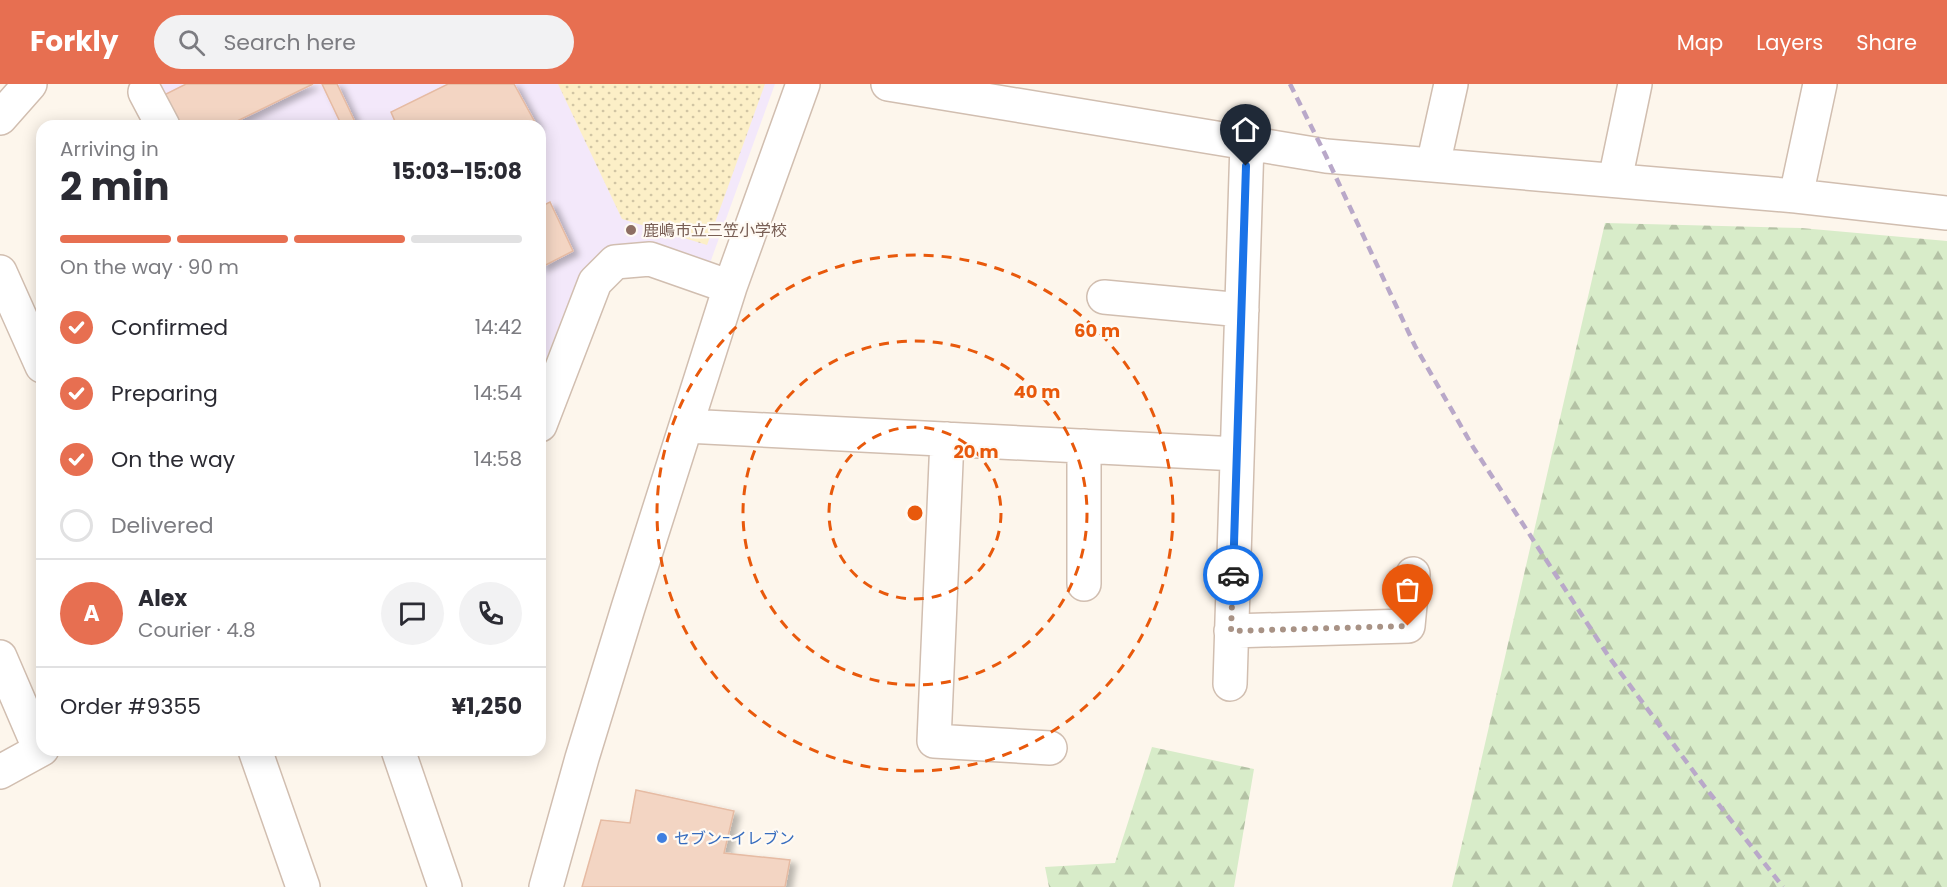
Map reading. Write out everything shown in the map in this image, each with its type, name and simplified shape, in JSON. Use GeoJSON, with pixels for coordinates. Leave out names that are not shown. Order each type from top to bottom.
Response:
{"type":"FeatureCollection","features":[{"type":"Feature","properties":{"kind":"street"},"geometry":{"type":"LineString","coordinates":[[0,118],[30,84]]}},
{"type":"Feature","properties":{"kind":"street"},"geometry":{"type":"LineString","coordinates":[[546,887],[582,758],[730,287],[803,84]]}},
{"type":"Feature","properties":{"kind":"street"},"geometry":{"type":"LineString","coordinates":[[888,84],[1326,156],[1796,196],[1947,213]]}},
{"type":"Feature","properties":{"kind":"street"},"geometry":{"type":"LineString","coordinates":[[1432,165],[1451,84]]}},
{"type":"Feature","properties":{"kind":"street"},"geometry":{"type":"LineString","coordinates":[[1615,180],[1635,84]]}},
{"type":"Feature","properties":{"kind":"street"},"geometry":{"type":"LineString","coordinates":[[1796,196],[1820,84]]}},
{"type":"Feature","properties":{"kind":"street"},"geometry":{"type":"LineString","coordinates":[[145,92],[160,120]]}},
{"type":"Feature","properties":{"kind":"street"},"geometry":{"type":"LineString","coordinates":[[1230,684],[1247,143]]}},
{"type":"Feature","properties":{"kind":"street"},"geometry":{"type":"LineString","coordinates":[[546,409],[595,282],[615,262],[650,259],[730,287]]}},
{"type":"Feature","properties":{"kind":"street"},"geometry":{"type":"LineString","coordinates":[[0,272],[36,353]]}},
{"type":"Feature","properties":{"kind":"street"},"geometry":{"type":"LineString","coordinates":[[1104,297],[1242,310]]}},
{"type":"Feature","properties":{"kind":"street"},"geometry":{"type":"LineString","coordinates":[[686,426],[1237,454]]}},
{"type":"Feature","properties":{"kind":"street"},"geometry":{"type":"LineString","coordinates":[[947,439],[934,741],[1050,748]]}},
{"type":"Feature","properties":{"kind":"street"},"geometry":{"type":"LineString","coordinates":[[1084,446],[1084,584]]}},
{"type":"Feature","properties":{"kind":"street"},"geometry":{"type":"LineString","coordinates":[[1231,631],[1408,626],[1413,574]]}},
{"type":"Feature","properties":{"kind":"street"},"geometry":{"type":"LineString","coordinates":[[0,657],[36,739]]}},
{"type":"Feature","properties":{"kind":"street"},"geometry":{"type":"LineString","coordinates":[[0,772],[36,753]]}},
{"type":"Feature","properties":{"kind":"street"},"geometry":{"type":"LineString","coordinates":[[257,756],[303,887]]}},
{"type":"Feature","properties":{"kind":"street"},"geometry":{"type":"LineString","coordinates":[[400,756],[445,887]]}},
{"type":"Feature","properties":{"kind":"shaded area","name":"鹿嶋市立三笠小学校"},"geometry":{"type":"Polygon","coordinates":[[[775,84],[710,263],[649,245],[607,247],[577,281],[546,359],[546,120],[175,120],[159,85],[775,84]]]}},
{"type":"Feature","properties":{"kind":"green space"},"geometry":{"type":"Polygon","coordinates":[[[1605,223],[1801,228],[1947,241],[1947,887],[1452,887],[1605,223]]]}},
{"type":"Feature","properties":{"kind":"green space"},"geometry":{"type":"Polygon","coordinates":[[[1152,747],[1254,769],[1234,887],[1049,887],[1045,867],[1115,863],[1152,747]]]}},
{"type":"Feature","properties":{"kind":"sand"},"geometry":{"type":"Polygon","coordinates":[[[558,84],[765,84],[707,245],[622,219],[558,84]]]}},
{"type":"Feature","properties":{"kind":"building"},"geometry":{"type":"Polygon","coordinates":[[[186,84],[313,84],[239,120],[175,120],[162,96],[186,84]]]}},
{"type":"Feature","properties":{"kind":"building"},"geometry":{"type":"Polygon","coordinates":[[[322,84],[337,84],[354,120],[339,120],[322,84]]]}},
{"type":"Feature","properties":{"kind":"building"},"geometry":{"type":"Polygon","coordinates":[[[448,84],[514,84],[534,120],[394,120],[391,112],[448,84]]]}},
{"type":"Feature","properties":{"kind":"building"},"geometry":{"type":"Polygon","coordinates":[[[550,202],[573,251],[546,265],[546,204],[550,202]]]}},
{"type":"Feature","properties":{"kind":"building","name":"セブン-イレブン"},"geometry":{"type":"Polygon","coordinates":[[[636,790],[734,811],[724,853],[790,860],[785,887],[582,887],[601,820],[630,823],[636,790]]]}},
{"type":"Feature","properties":{"kind":"railway"},"geometry":{"type":"LineString","coordinates":[[1290,84],[1415,346],[1473,447],[1609,657],[1705,787],[1783,887]]}},
{"type":"Feature","properties":{"kind":"way so far"},"geometry":{"type":"LineString","coordinates":[[1233,575],[1231,631],[1408,626]]}},
{"type":"Feature","properties":{"kind":"place","name":"鹿嶋市立三笠小学校"},"geometry":{"type":"Point","coordinates":[631,230]}},
{"type":"Feature","properties":{"kind":"place","name":"セブン-イレブン"},"geometry":{"type":"Point","coordinates":[662,838]}},
{"type":"Feature","properties":{"kind":"route"},"geometry":{"type":"LineString","coordinates":[[1233,575],[1246,166]]}}]}
